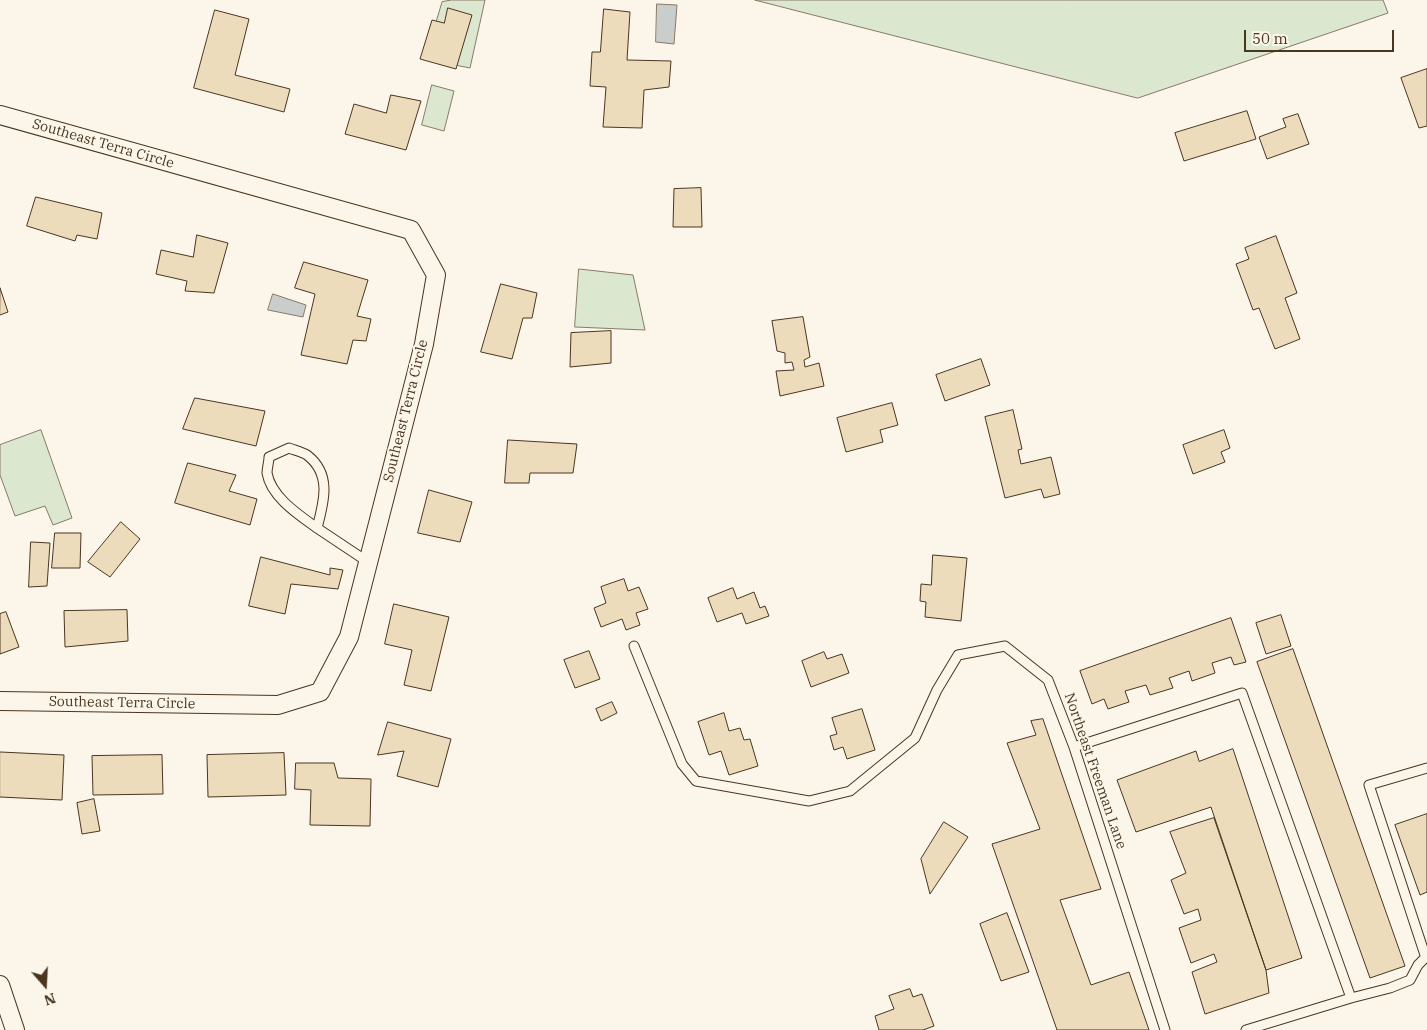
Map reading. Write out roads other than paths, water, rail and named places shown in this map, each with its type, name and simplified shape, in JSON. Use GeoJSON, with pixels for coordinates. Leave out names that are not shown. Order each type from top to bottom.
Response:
{"type":"FeatureCollection","features":[{"type":"Feature","properties":{"kind":"street","name":"Southeast Terra Circle"},"geometry":{"type":"LineString","coordinates":[[0,115],[411,230],[436,275],[424,344],[349,636],[320,692],[278,705],[0,701]]}},
{"type":"Feature","properties":{"kind":"street"},"geometry":{"type":"LineString","coordinates":[[0,985],[15,1030]]}},
{"type":"Feature","properties":{"kind":"lane"},"geometry":{"type":"LineString","coordinates":[[317,528],[324,502],[325,483],[318,466],[306,454],[289,448],[269,457],[268,473],[274,490],[287,504],[317,528],[368,562]]}},
{"type":"Feature","properties":{"kind":"lane","name":"Northeast Freeman Lane"},"geometry":{"type":"LineString","coordinates":[[634,646],[682,764],[696,781],[809,800],[850,791],[915,738],[937,690],[958,655],[1005,646],[1048,680],[1074,747],[1165,1030]]}},
{"type":"Feature","properties":{"kind":"lane"},"geometry":{"type":"LineString","coordinates":[[1074,747],[1242,693],[1351,998]]}},
{"type":"Feature","properties":{"kind":"lane"},"geometry":{"type":"LineString","coordinates":[[1246,1030],[1390,988],[1410,980],[1418,965],[1426,957],[1369,786],[1427,768]]}}]}
